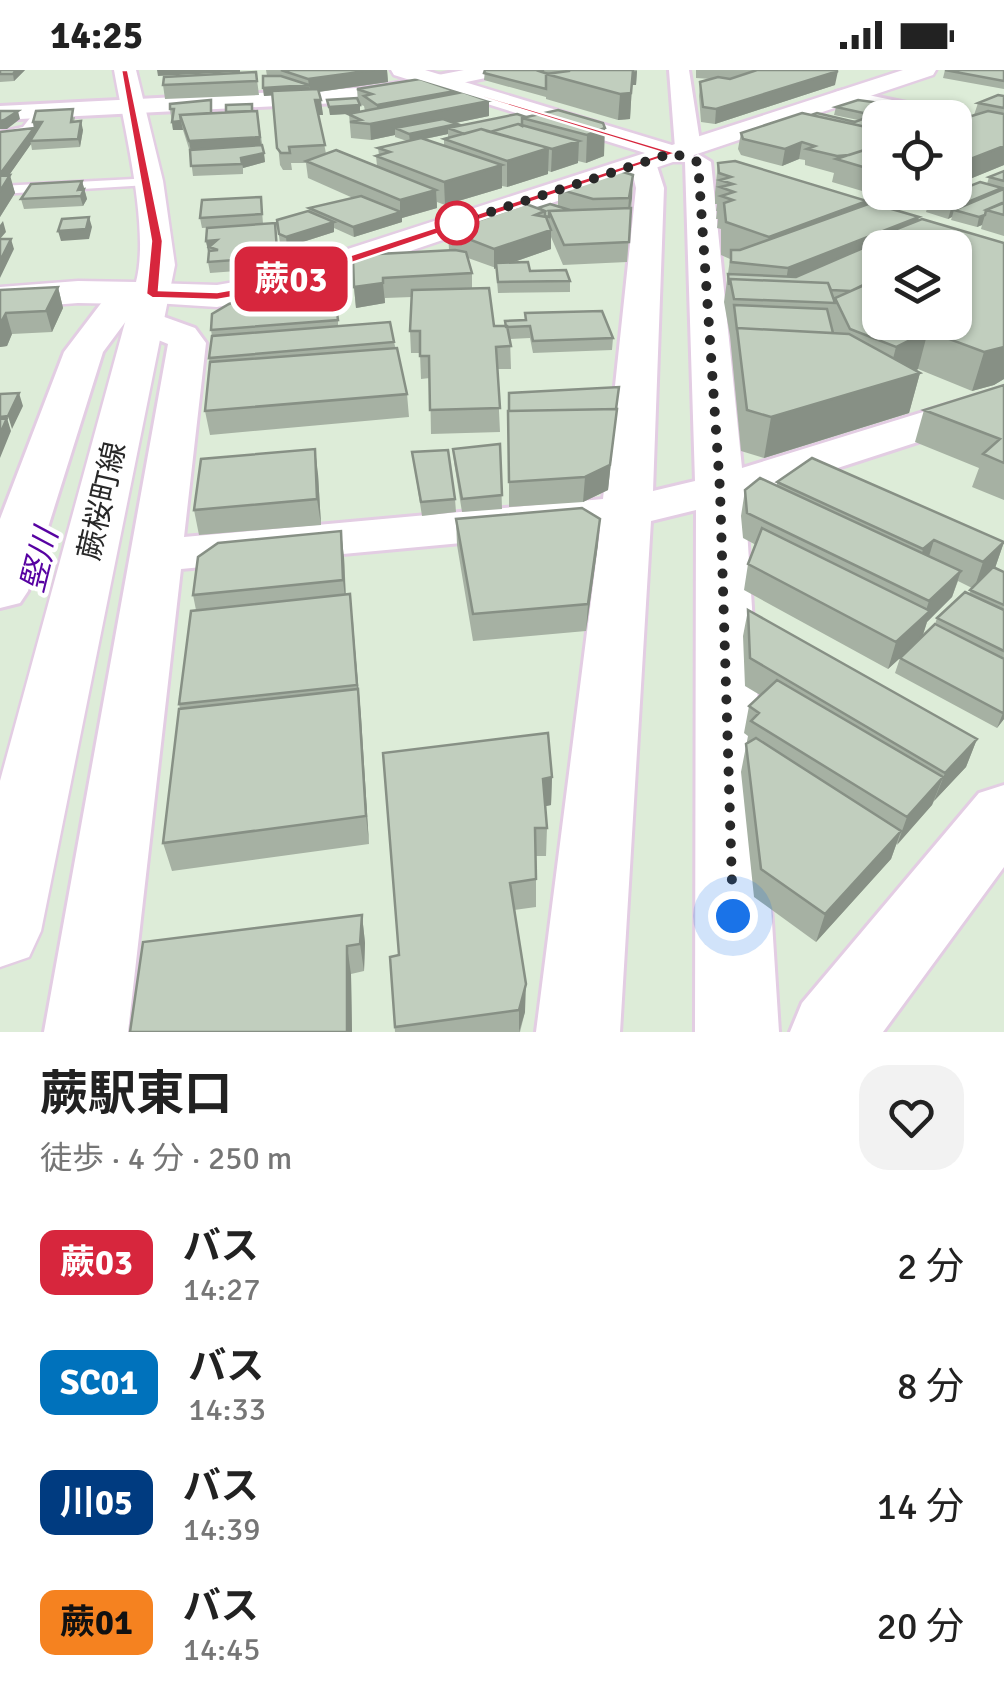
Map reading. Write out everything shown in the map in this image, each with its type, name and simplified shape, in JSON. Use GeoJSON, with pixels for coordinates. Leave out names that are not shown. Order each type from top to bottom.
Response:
{"type":"FeatureCollection","features":[{"type":"Feature","properties":{"kind":"street","name":"蕨桜町線"},"geometry":{"type":"LineString","coordinates":[[0,931],[145,321],[157,241],[124,70]]}},
{"type":"Feature","properties":{"kind":"street"},"geometry":{"type":"LineString","coordinates":[[402,70],[677,153]]}},
{"type":"Feature","properties":{"kind":"street"},"geometry":{"type":"LineString","coordinates":[[0,113],[376,94],[495,70]]}},
{"type":"Feature","properties":{"kind":"street"},"geometry":{"type":"LineString","coordinates":[[679,70],[677,153],[720,490],[737,1032]]}},
{"type":"Feature","properties":{"kind":"street"},"geometry":{"type":"LineString","coordinates":[[0,591],[12,518],[84,352],[115,310],[145,321],[217,296],[264,288],[925,70]]}},
{"type":"Feature","properties":{"kind":"street"},"geometry":{"type":"LineString","coordinates":[[843,97],[862,101]]}},
{"type":"Feature","properties":{"kind":"street"},"geometry":{"type":"LineString","coordinates":[[578,1032],[627,512],[650,188],[677,153]]}},
{"type":"Feature","properties":{"kind":"street"},"geometry":{"type":"LineString","coordinates":[[0,298],[78,292],[182,336],[187,343],[86,1032]]}},
{"type":"Feature","properties":{"kind":"street"},"geometry":{"type":"LineString","coordinates":[[158,556],[627,512],[720,490],[1004,400]]}},
{"type":"Feature","properties":{"kind":"street"},"geometry":{"type":"LineString","coordinates":[[832,1032],[1004,813]]}},
{"type":"Feature","properties":{"kind":"lane"},"geometry":{"type":"LineString","coordinates":[[0,136],[26,129],[41,111]]}},
{"type":"Feature","properties":{"kind":"lane"},"geometry":{"type":"LineString","coordinates":[[0,190],[148,182]]}},
{"type":"Feature","properties":{"kind":"building"},"geometry":{"type":"Polygon","coordinates":[[[281,70],[374,70],[308,79],[281,70]]]}},
{"type":"Feature","properties":{"kind":"building"},"geometry":{"type":"Polygon","coordinates":[[[544,70],[539,71],[548,74],[546,89],[484,73],[544,70]]]}},
{"type":"Feature","properties":{"kind":"building"},"geometry":{"type":"Polygon","coordinates":[[[567,70],[633,70],[631,93],[620,94],[546,74],[567,70]]]}},
{"type":"Feature","properties":{"kind":"building"},"geometry":{"type":"Polygon","coordinates":[[[757,70],[838,71],[716,109],[703,107],[700,82],[718,77],[730,79],[757,70]]]}},
{"type":"Feature","properties":{"kind":"building"},"geometry":{"type":"Polygon","coordinates":[[[945,70],[1004,70],[1004,81],[945,70]]]}},
{"type":"Feature","properties":{"kind":"building"},"geometry":{"type":"Polygon","coordinates":[[[256,72],[257,81],[163,85],[164,77],[256,72]]]}},
{"type":"Feature","properties":{"kind":"building"},"geometry":{"type":"Polygon","coordinates":[[[263,76],[281,76],[309,85],[263,88],[263,76]]]}},
{"type":"Feature","properties":{"kind":"building"},"geometry":{"type":"Polygon","coordinates":[[[420,79],[455,91],[377,105],[364,96],[372,94],[357,89],[420,79]]]}},
{"type":"Feature","properties":{"kind":"building"},"geometry":{"type":"Polygon","coordinates":[[[318,89],[321,100],[315,100],[325,145],[289,147],[290,153],[281,153],[277,148],[272,91],[318,89]]]}},
{"type":"Feature","properties":{"kind":"building"},"geometry":{"type":"Polygon","coordinates":[[[463,92],[489,101],[370,124],[350,122],[361,120],[348,114],[463,92]]]}},
{"type":"Feature","properties":{"kind":"building"},"geometry":{"type":"Polygon","coordinates":[[[1004,96],[1004,108],[978,103],[1004,96]]]}},
{"type":"Feature","properties":{"kind":"building"},"geometry":{"type":"Polygon","coordinates":[[[357,98],[360,105],[329,107],[327,100],[357,98]]]}},
{"type":"Feature","properties":{"kind":"building"},"geometry":{"type":"Polygon","coordinates":[[[211,100],[211,113],[180,115],[181,121],[172,122],[174,109],[170,109],[170,104],[211,100]]]}},
{"type":"Feature","properties":{"kind":"building"},"geometry":{"type":"Polygon","coordinates":[[[858,100],[862,101],[862,113],[836,107],[858,100]]]}},
{"type":"Feature","properties":{"kind":"building"},"geometry":{"type":"Polygon","coordinates":[[[252,104],[252,111],[226,112],[226,105],[252,104]]]}},
{"type":"Feature","properties":{"kind":"building"},"geometry":{"type":"Polygon","coordinates":[[[73,109],[71,122],[81,121],[78,139],[30,141],[42,122],[33,122],[36,111],[73,109]]]}},
{"type":"Feature","properties":{"kind":"building"},"geometry":{"type":"Polygon","coordinates":[[[558,110],[603,123],[605,128],[587,135],[522,118],[558,110]]]}},
{"type":"Feature","properties":{"kind":"building"},"geometry":{"type":"Polygon","coordinates":[[[0,111],[18,111],[0,121],[0,111]]]}},
{"type":"Feature","properties":{"kind":"building"},"geometry":{"type":"Polygon","coordinates":[[[257,111],[260,137],[189,141],[180,115],[257,111]]]}},
{"type":"Feature","properties":{"kind":"building"},"geometry":{"type":"Polygon","coordinates":[[[988,111],[1004,114],[1004,146],[972,158],[972,116],[988,111]]]}},
{"type":"Feature","properties":{"kind":"building"},"geometry":{"type":"Polygon","coordinates":[[[802,113],[862,126],[862,151],[837,156],[807,149],[815,146],[802,142],[785,149],[743,139],[741,133],[802,113]]]}},
{"type":"Feature","properties":{"kind":"building"},"geometry":{"type":"Polygon","coordinates":[[[817,113],[855,122],[862,119],[862,126],[811,115],[817,113]]]}},
{"type":"Feature","properties":{"kind":"building"},"geometry":{"type":"Polygon","coordinates":[[[517,114],[526,117],[522,118],[522,126],[464,134],[448,128],[517,114]]]}},
{"type":"Feature","properties":{"kind":"building"},"geometry":{"type":"Polygon","coordinates":[[[443,119],[457,124],[409,134],[395,128],[443,119]]]}},
{"type":"Feature","properties":{"kind":"building"},"geometry":{"type":"Polygon","coordinates":[[[518,124],[579,141],[552,149],[490,132],[518,124]]]}},
{"type":"Feature","properties":{"kind":"building"},"geometry":{"type":"Polygon","coordinates":[[[34,128],[0,174],[0,132],[34,128]]]}},
{"type":"Feature","properties":{"kind":"building"},"geometry":{"type":"Polygon","coordinates":[[[481,129],[549,148],[507,161],[444,139],[481,129]]]}},
{"type":"Feature","properties":{"kind":"building"},"geometry":{"type":"Polygon","coordinates":[[[421,138],[502,165],[444,182],[376,156],[390,152],[378,148],[421,138]]]}},
{"type":"Feature","properties":{"kind":"building"},"geometry":{"type":"Polygon","coordinates":[[[262,145],[264,153],[241,158],[242,164],[191,166],[190,150],[262,145]]]}},
{"type":"Feature","properties":{"kind":"building"},"geometry":{"type":"Polygon","coordinates":[[[336,150],[436,190],[400,200],[306,161],[336,150]]]}},
{"type":"Feature","properties":{"kind":"building"},"geometry":{"type":"Polygon","coordinates":[[[862,151],[862,167],[836,159],[862,151]]]}},
{"type":"Feature","properties":{"kind":"building"},"geometry":{"type":"Polygon","coordinates":[[[735,161],[862,199],[862,203],[769,237],[726,222],[724,203],[733,200],[721,196],[734,192],[720,187],[733,184],[720,180],[731,177],[719,173],[718,163],[735,161]]]}},
{"type":"Feature","properties":{"kind":"building"},"geometry":{"type":"Polygon","coordinates":[[[616,170],[633,175],[629,198],[593,199],[558,189],[616,170]]]}},
{"type":"Feature","properties":{"kind":"building"},"geometry":{"type":"Polygon","coordinates":[[[1004,171],[1004,181],[989,177],[1004,171]]]}},
{"type":"Feature","properties":{"kind":"building"},"geometry":{"type":"Polygon","coordinates":[[[10,175],[0,191],[0,176],[10,175]]]}},
{"type":"Feature","properties":{"kind":"building"},"geometry":{"type":"Polygon","coordinates":[[[82,181],[78,190],[84,189],[81,196],[21,199],[31,184],[82,181]]]}},
{"type":"Feature","properties":{"kind":"building"},"geometry":{"type":"Polygon","coordinates":[[[980,182],[1002,188],[972,200],[972,185],[980,182]]]}},
{"type":"Feature","properties":{"kind":"building"},"geometry":{"type":"Polygon","coordinates":[[[1004,189],[1004,203],[986,210],[985,215],[954,210],[972,210],[972,202],[1004,189]]]}},
{"type":"Feature","properties":{"kind":"building"},"geometry":{"type":"Polygon","coordinates":[[[361,196],[401,212],[353,227],[309,208],[361,196]]]}},
{"type":"Feature","properties":{"kind":"building"},"geometry":{"type":"Polygon","coordinates":[[[261,197],[262,214],[200,218],[202,200],[261,197]]]}},
{"type":"Feature","properties":{"kind":"building"},"geometry":{"type":"Polygon","coordinates":[[[1004,202],[1004,215],[986,210],[1004,202]]]}},
{"type":"Feature","properties":{"kind":"building"},"geometry":{"type":"Polygon","coordinates":[[[526,204],[545,211],[535,215],[546,217],[551,230],[494,249],[448,231],[526,204]]]}},
{"type":"Feature","properties":{"kind":"building"},"geometry":{"type":"Polygon","coordinates":[[[550,204],[570,210],[549,211],[549,217],[545,216],[545,211],[538,208],[550,204]]]}},
{"type":"Feature","properties":{"kind":"building"},"geometry":{"type":"Polygon","coordinates":[[[862,206],[862,210],[895,210],[919,217],[886,230],[862,230],[862,239],[788,268],[731,262],[731,250],[862,206]]]}},
{"type":"Feature","properties":{"kind":"building"},"geometry":{"type":"Polygon","coordinates":[[[631,208],[629,242],[564,245],[549,211],[631,208]]]}},
{"type":"Feature","properties":{"kind":"building"},"geometry":{"type":"Polygon","coordinates":[[[308,211],[334,222],[286,237],[279,234],[277,220],[308,211]]]}},
{"type":"Feature","properties":{"kind":"building"},"geometry":{"type":"Polygon","coordinates":[[[89,217],[86,229],[58,231],[62,219],[89,217]]]}},
{"type":"Feature","properties":{"kind":"building"},"geometry":{"type":"Polygon","coordinates":[[[922,219],[960,230],[894,230],[922,219]]]}},
{"type":"Feature","properties":{"kind":"building"},"geometry":{"type":"Polygon","coordinates":[[[275,223],[277,250],[249,259],[208,262],[209,251],[218,250],[209,247],[217,240],[206,241],[207,228],[275,223]]]}},
{"type":"Feature","properties":{"kind":"building"},"geometry":{"type":"Polygon","coordinates":[[[972,234],[1004,243],[1004,347],[984,352],[952,340],[972,340],[972,234]]]}},
{"type":"Feature","properties":{"kind":"building"},"geometry":{"type":"Polygon","coordinates":[[[0,239],[11,239],[0,261],[0,239]]]}},
{"type":"Feature","properties":{"kind":"building"},"geometry":{"type":"Polygon","coordinates":[[[862,248],[862,286],[851,291],[831,290],[828,283],[730,279],[729,285],[728,274],[796,277],[862,248]]]}},
{"type":"Feature","properties":{"kind":"building"},"geometry":{"type":"Polygon","coordinates":[[[466,252],[472,273],[383,278],[383,283],[354,287],[353,259],[359,255],[466,252]]]}},
{"type":"Feature","properties":{"kind":"building"},"geometry":{"type":"Polygon","coordinates":[[[528,262],[530,271],[566,270],[570,281],[498,282],[496,263],[528,262]]]}},
{"type":"Feature","properties":{"kind":"building"},"geometry":{"type":"Polygon","coordinates":[[[730,279],[828,283],[835,303],[734,299],[730,279]]]}},
{"type":"Feature","properties":{"kind":"building"},"geometry":{"type":"Polygon","coordinates":[[[333,281],[338,320],[211,330],[212,314],[229,304],[278,287],[333,281]]]}},
{"type":"Feature","properties":{"kind":"building"},"geometry":{"type":"Polygon","coordinates":[[[862,286],[862,334],[850,329],[835,298],[862,286]]]}},
{"type":"Feature","properties":{"kind":"building"},"geometry":{"type":"Polygon","coordinates":[[[58,287],[46,311],[6,313],[0,324],[0,290],[58,287]]]}},
{"type":"Feature","properties":{"kind":"building"},"geometry":{"type":"Polygon","coordinates":[[[489,288],[494,326],[507,326],[511,346],[496,347],[500,408],[430,410],[429,356],[420,356],[420,331],[410,331],[412,290],[489,288]]]}},
{"type":"Feature","properties":{"kind":"building"},"geometry":{"type":"Polygon","coordinates":[[[734,305],[827,309],[833,333],[737,330],[734,305]]]}},
{"type":"Feature","properties":{"kind":"building"},"geometry":{"type":"Polygon","coordinates":[[[602,311],[613,338],[533,341],[530,326],[506,327],[505,321],[526,320],[525,313],[602,311]]]}},
{"type":"Feature","properties":{"kind":"building"},"geometry":{"type":"Polygon","coordinates":[[[390,322],[394,342],[209,358],[212,336],[390,322]]]}},
{"type":"Feature","properties":{"kind":"building"},"geometry":{"type":"Polygon","coordinates":[[[737,328],[849,334],[920,373],[771,417],[747,410],[737,328]]]}},
{"type":"Feature","properties":{"kind":"building"},"geometry":{"type":"Polygon","coordinates":[[[878,340],[910,340],[896,347],[878,340]]]}},
{"type":"Feature","properties":{"kind":"building"},"geometry":{"type":"Polygon","coordinates":[[[397,348],[407,394],[205,411],[210,362],[397,348]]]}},
{"type":"Feature","properties":{"kind":"building"},"geometry":{"type":"Polygon","coordinates":[[[1004,385],[1004,463],[983,454],[1000,439],[924,410],[1004,385]]]}},
{"type":"Feature","properties":{"kind":"building"},"geometry":{"type":"Polygon","coordinates":[[[619,387],[616,409],[509,411],[509,393],[619,387]]]}},
{"type":"Feature","properties":{"kind":"building"},"geometry":{"type":"Polygon","coordinates":[[[19,393],[8,416],[0,417],[0,394],[19,393]]]}},
{"type":"Feature","properties":{"kind":"building"},"geometry":{"type":"Polygon","coordinates":[[[617,409],[610,465],[585,477],[509,482],[508,411],[617,409]]]}},
{"type":"Feature","properties":{"kind":"building"},"geometry":{"type":"Polygon","coordinates":[[[500,444],[502,495],[462,499],[453,449],[500,444]]]}},
{"type":"Feature","properties":{"kind":"building"},"geometry":{"type":"Polygon","coordinates":[[[315,449],[317,499],[194,510],[201,459],[315,449]]]}},
{"type":"Feature","properties":{"kind":"building"},"geometry":{"type":"Polygon","coordinates":[[[448,450],[455,499],[421,502],[412,452],[448,450]]]}},
{"type":"Feature","properties":{"kind":"building"},"geometry":{"type":"Polygon","coordinates":[[[812,458],[1004,542],[983,562],[934,540],[923,549],[777,482],[812,458]]]}},
{"type":"Feature","properties":{"kind":"building"},"geometry":{"type":"Polygon","coordinates":[[[760,478],[961,571],[929,601],[747,513],[745,490],[760,478]]]}},
{"type":"Feature","properties":{"kind":"building"},"geometry":{"type":"Polygon","coordinates":[[[582,508],[600,519],[588,604],[473,614],[456,519],[582,508]]]}},
{"type":"Feature","properties":{"kind":"building"},"geometry":{"type":"Polygon","coordinates":[[[762,528],[930,611],[896,642],[748,564],[762,528]]]}},
{"type":"Feature","properties":{"kind":"building"},"geometry":{"type":"Polygon","coordinates":[[[341,531],[343,580],[193,595],[198,557],[218,543],[341,531]]]}},
{"type":"Feature","properties":{"kind":"building"},"geometry":{"type":"Polygon","coordinates":[[[993,567],[1004,572],[1004,605],[970,590],[993,567]]]}},
{"type":"Feature","properties":{"kind":"building"},"geometry":{"type":"Polygon","coordinates":[[[965,592],[1004,610],[1004,651],[937,618],[965,592]]]}},
{"type":"Feature","properties":{"kind":"building"},"geometry":{"type":"Polygon","coordinates":[[[350,594],[357,685],[179,704],[191,611],[350,594]]]}},
{"type":"Feature","properties":{"kind":"building"},"geometry":{"type":"Polygon","coordinates":[[[748,610],[977,739],[945,773],[750,658],[748,610]]]}},
{"type":"Feature","properties":{"kind":"building"},"geometry":{"type":"Polygon","coordinates":[[[935,624],[1004,659],[1003,713],[900,658],[935,624]]]}},
{"type":"Feature","properties":{"kind":"building"},"geometry":{"type":"Polygon","coordinates":[[[777,680],[943,777],[907,817],[751,721],[759,713],[749,706],[777,680]]]}},
{"type":"Feature","properties":{"kind":"building"},"geometry":{"type":"Polygon","coordinates":[[[358,689],[366,816],[163,843],[179,709],[358,689]]]}},
{"type":"Feature","properties":{"kind":"building"},"geometry":{"type":"Polygon","coordinates":[[[548,733],[552,777],[543,779],[547,828],[535,828],[536,879],[510,883],[526,984],[519,1010],[395,1027],[390,957],[399,955],[383,753],[548,733]]]}},
{"type":"Feature","properties":{"kind":"building"},"geometry":{"type":"Polygon","coordinates":[[[756,738],[901,831],[825,914],[761,869],[746,744],[756,738]]]}},
{"type":"Feature","properties":{"kind":"building"},"geometry":{"type":"Polygon","coordinates":[[[362,915],[360,944],[347,946],[347,1032],[130,1032],[143,942],[362,915]]]}},
{"type":"Feature","properties":{"kind":"bus line","name":"蕨03"},"geometry":{"type":"LineString","coordinates":[[124,70],[157,241],[158,265],[152,294],[217,296],[264,288],[672,153],[402,70]]}},
{"type":"Feature","properties":{"kind":"route"},"geometry":{"type":"LineString","coordinates":[[457,223],[672,153],[698,162],[720,490],[733,916]]}},
{"type":"Feature","properties":{"kind":"water label","name":"竪川"},"geometry":{"type":"Point","coordinates":[39,560]}}]}
